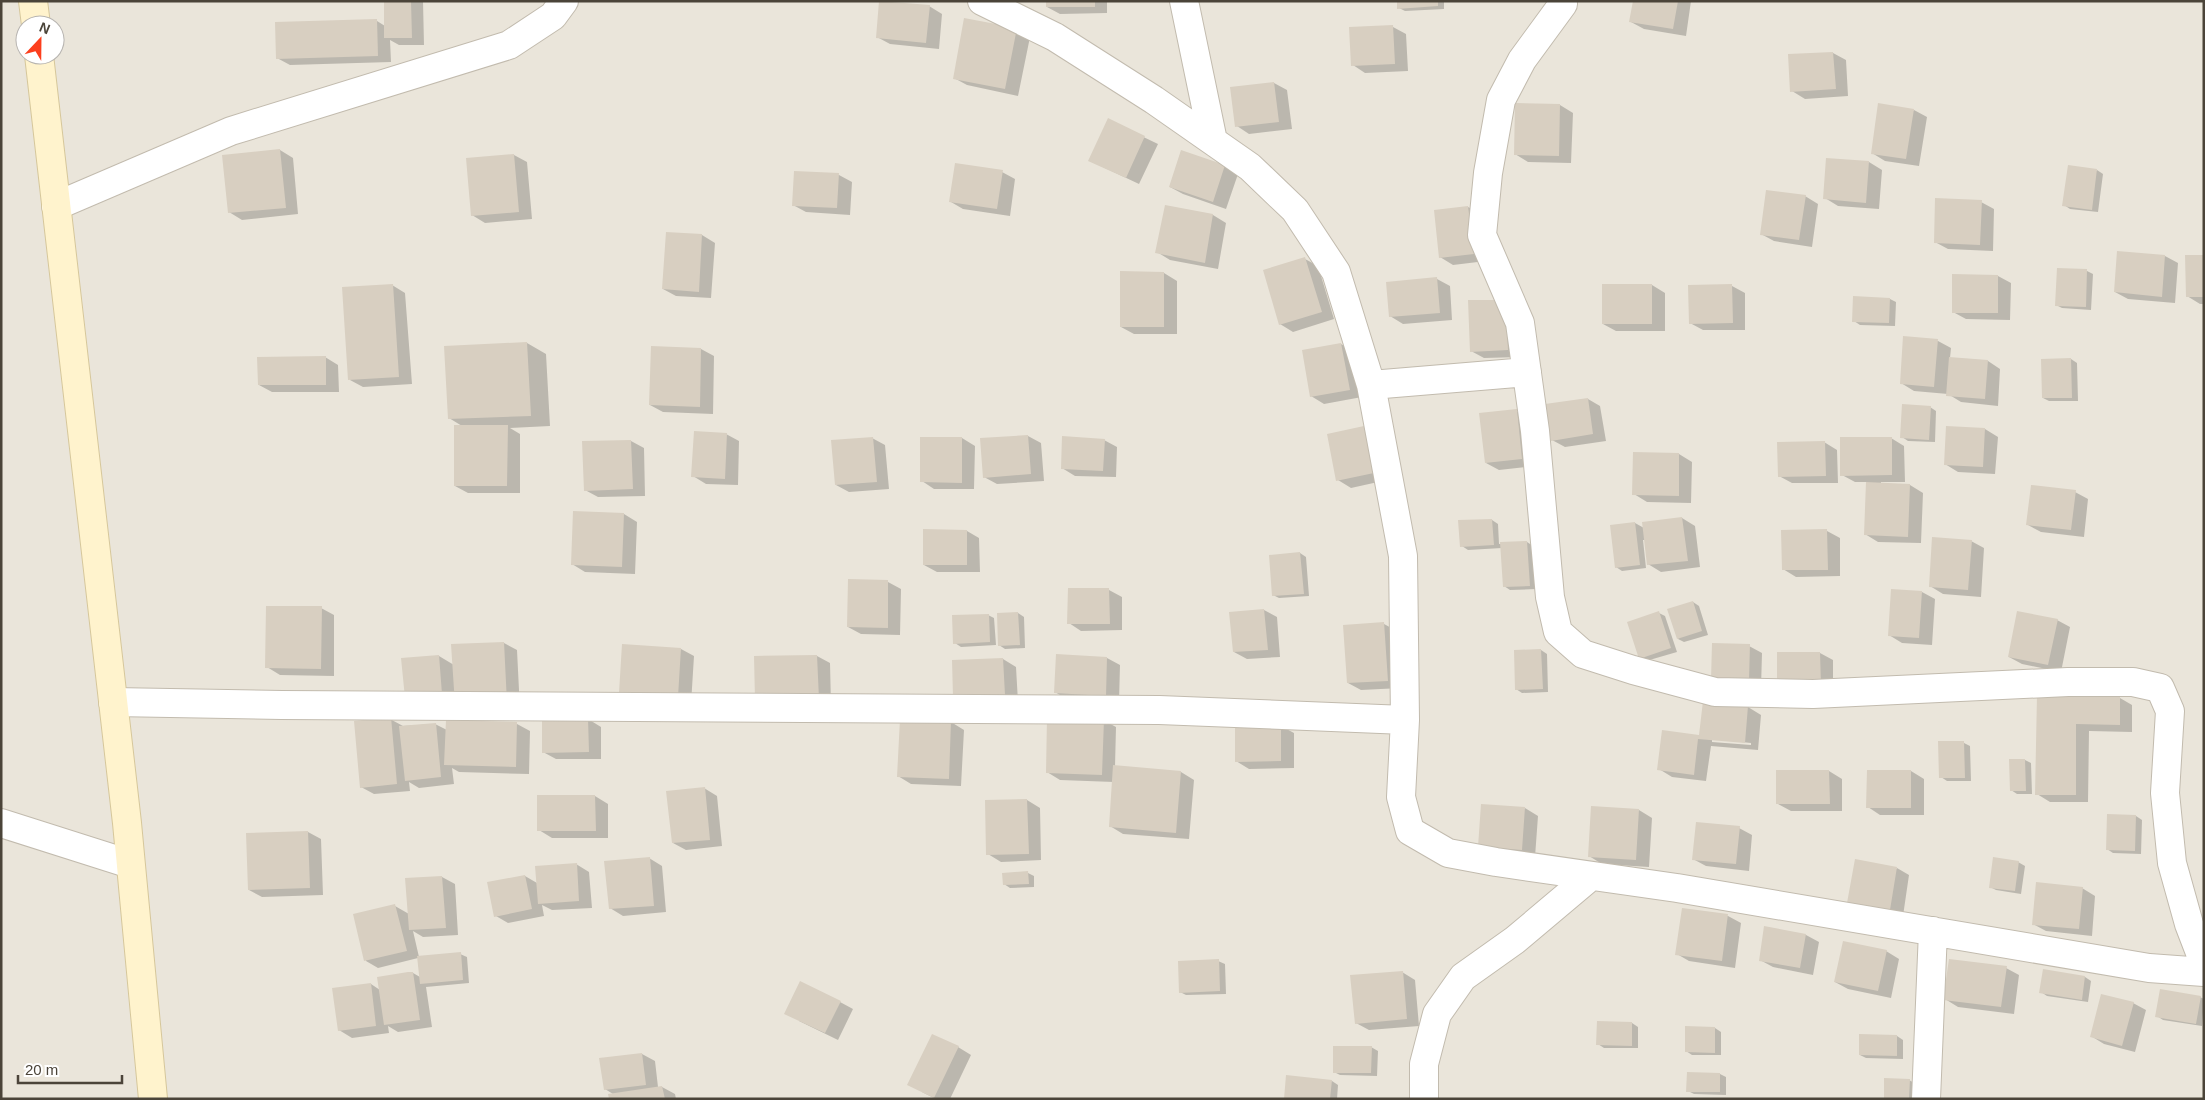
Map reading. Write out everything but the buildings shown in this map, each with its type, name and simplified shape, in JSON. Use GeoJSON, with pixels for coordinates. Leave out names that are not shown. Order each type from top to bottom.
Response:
{"type":"FeatureCollection","features":[{"type":"Feature","properties":{"kind":"main road"},"geometry":{"type":"LineString","coordinates":[[33,1],[35,15]]}},
{"type":"Feature","properties":{"kind":"main road"},"geometry":{"type":"LineString","coordinates":[[40,65],[113,702],[153,1099]]}},
{"type":"Feature","properties":{"kind":"street"},"geometry":{"type":"LineString","coordinates":[[56,206],[231,131],[509,45],[553,16],[564,1]]}},
{"type":"Feature","properties":{"kind":"street"},"geometry":{"type":"LineString","coordinates":[[982,1],[1055,37],[1154,100],[1250,168],[1295,210],[1336,272],[1371,385],[1404,556],[1405,720],[1400,797],[1410,831],[1448,853],[1677,888],[2149,968],[2204,972]]}},
{"type":"Feature","properties":{"kind":"street"},"geometry":{"type":"LineString","coordinates":[[1184,1],[1213,141]]}},
{"type":"Feature","properties":{"kind":"street"},"geometry":{"type":"LineString","coordinates":[[1563,4],[1522,60],[1501,100],[1487,182],[1482,235],[1520,324],[1535,431],[1550,597],[1558,632],[1582,654],[1715,692],[1813,694],[2068,682],[2134,682],[2160,688],[2170,711],[2165,793],[2172,863],[2189,924],[2204,963]]}},
{"type":"Feature","properties":{"kind":"street"},"geometry":{"type":"LineString","coordinates":[[1371,385],[1527,372]]}},
{"type":"Feature","properties":{"kind":"street"},"geometry":{"type":"LineString","coordinates":[[113,702],[292,706],[1159,710],[1405,720]]}},
{"type":"Feature","properties":{"kind":"street"},"geometry":{"type":"LineString","coordinates":[[1,823],[130,864]]}},
{"type":"Feature","properties":{"kind":"street"},"geometry":{"type":"LineString","coordinates":[[1424,1099],[1424,1064],[1437,1014],[1463,977],[1515,940],[1591,876]]}},
{"type":"Feature","properties":{"kind":"street"},"geometry":{"type":"LineString","coordinates":[[1926,1099],[1933,931]]}},
{"type":"Feature","properties":{"kind":"shaded area"},"geometry":{"type":"Polygon","coordinates":[[[1,1],[2204,1],[2204,1099],[1,1099],[1,1]]]}}]}
